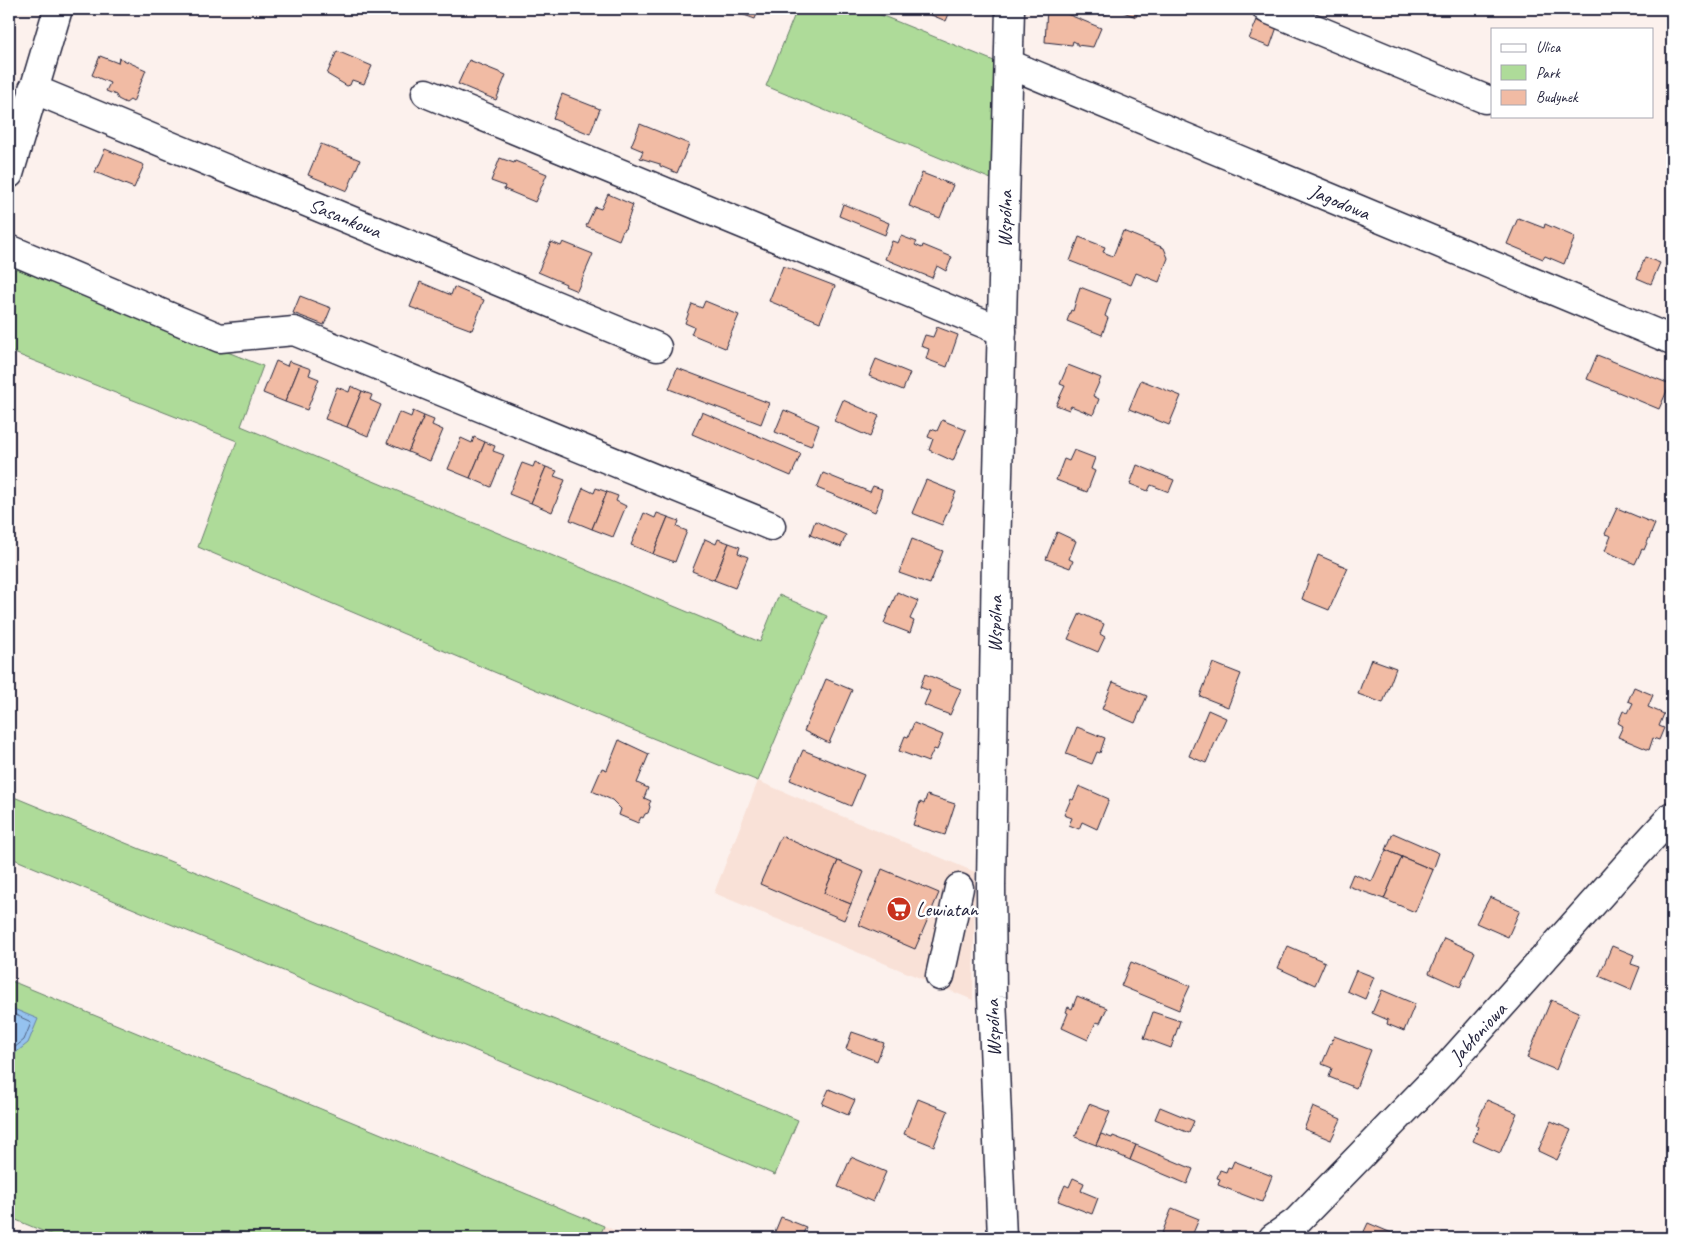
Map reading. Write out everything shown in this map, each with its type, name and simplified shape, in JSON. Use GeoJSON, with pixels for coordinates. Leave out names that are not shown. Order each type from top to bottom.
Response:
{"type":"FeatureCollection","features":[{"type":"Feature","properties":{"kind":"street"},"geometry":{"type":"LineString","coordinates":[[9,174],[58,9]]}},
{"type":"Feature","properties":{"kind":"street","name":"Wspólna"},"geometry":{"type":"LineString","coordinates":[[1002,1238],[992,997],[991,886],[996,553],[1010,9]]}},
{"type":"Feature","properties":{"kind":"street"},"geometry":{"type":"LineString","coordinates":[[1267,9],[1485,99]]}},
{"type":"Feature","properties":{"kind":"street","name":"Jagodowa"},"geometry":{"type":"LineString","coordinates":[[1009,64],[1672,340]]}},
{"type":"Feature","properties":{"kind":"street","name":"Sasankowa"},"geometry":{"type":"LineString","coordinates":[[33,89],[657,347]]}},
{"type":"Feature","properties":{"kind":"street"},"geometry":{"type":"LineString","coordinates":[[426,93],[1002,331]]}},
{"type":"Feature","properties":{"kind":"street"},"geometry":{"type":"LineString","coordinates":[[9,249],[220,338],[294,331],[771,526]]}},
{"type":"Feature","properties":{"kind":"street","name":"Jabłoniowa"},"geometry":{"type":"LineString","coordinates":[[1273,1238],[1296,1222],[1444,1072],[1672,816]]}},
{"type":"Feature","properties":{"kind":"street"},"geometry":{"type":"LineString","coordinates":[[940,976],[959,888]]}},
{"type":"Feature","properties":{"kind":"shaded area"},"geometry":{"type":"Polygon","coordinates":[[[758,781],[975,872],[973,1000],[714,893],[758,781]]]}},
{"type":"Feature","properties":{"kind":"shaded area"},"geometry":{"type":"Polygon","coordinates":[[[604,1226],[633,1238],[599,1238],[604,1226]]]}},
{"type":"Feature","properties":{"kind":"green space"},"geometry":{"type":"Polygon","coordinates":[[[797,9],[866,9],[994,61],[991,179],[766,86],[797,9]]]}},
{"type":"Feature","properties":{"kind":"green space"},"geometry":{"type":"Polygon","coordinates":[[[9,266],[263,366],[241,426],[760,642],[779,595],[827,616],[758,781],[596,715],[198,547],[237,441],[9,351],[9,266]]]}},
{"type":"Feature","properties":{"kind":"green space"},"geometry":{"type":"Polygon","coordinates":[[[9,795],[798,1120],[775,1175],[9,857],[9,795]]]}},
{"type":"Feature","properties":{"kind":"green space"},"geometry":{"type":"Polygon","coordinates":[[[9,980],[604,1226],[599,1238],[59,1238],[9,1217],[9,980]]]}},
{"type":"Feature","properties":{"kind":"water"},"geometry":{"type":"Polygon","coordinates":[[[9,1007],[38,1019],[28,1043],[9,1058],[9,1007]]]}},
{"type":"Feature","properties":{"kind":"building"},"geometry":{"type":"Polygon","coordinates":[[[728,9],[759,9],[755,19],[728,9]]]}},
{"type":"Feature","properties":{"kind":"building"},"geometry":{"type":"Polygon","coordinates":[[[917,9],[951,9],[946,21],[917,9]]]}},
{"type":"Feature","properties":{"kind":"building"},"geometry":{"type":"Polygon","coordinates":[[[1047,9],[1055,9],[1101,28],[1093,47],[1077,45],[1073,41],[1072,45],[1045,42],[1047,9]]]}},
{"type":"Feature","properties":{"kind":"building"},"geometry":{"type":"Polygon","coordinates":[[[1095,9],[1109,9],[1107,14],[1095,9]]]}},
{"type":"Feature","properties":{"kind":"building"},"geometry":{"type":"Polygon","coordinates":[[[1116,9],[1139,9],[1136,17],[1116,9]]]}},
{"type":"Feature","properties":{"kind":"building"},"geometry":{"type":"Polygon","coordinates":[[[1257,20],[1277,27],[1270,47],[1249,39],[1257,20]]]}},
{"type":"Feature","properties":{"kind":"building"},"geometry":{"type":"Polygon","coordinates":[[[337,51],[372,66],[364,84],[352,80],[350,85],[347,86],[327,74],[337,51]]]}},
{"type":"Feature","properties":{"kind":"building"},"geometry":{"type":"Polygon","coordinates":[[[100,56],[118,63],[119,58],[146,70],[133,102],[130,100],[126,103],[118,99],[116,95],[106,91],[110,83],[92,75],[100,56]]]}},
{"type":"Feature","properties":{"kind":"building"},"geometry":{"type":"Polygon","coordinates":[[[469,60],[506,75],[496,100],[458,84],[469,60]]]}},
{"type":"Feature","properties":{"kind":"building"},"geometry":{"type":"Polygon","coordinates":[[[562,94],[600,109],[590,134],[553,119],[562,94]]]}},
{"type":"Feature","properties":{"kind":"building"},"geometry":{"type":"Polygon","coordinates":[[[640,124],[689,144],[677,173],[660,166],[660,164],[640,158],[643,151],[631,146],[640,124]]]}},
{"type":"Feature","properties":{"kind":"building"},"geometry":{"type":"Polygon","coordinates":[[[321,144],[360,160],[347,191],[308,175],[321,144]]]}},
{"type":"Feature","properties":{"kind":"building"},"geometry":{"type":"Polygon","coordinates":[[[105,149],[144,165],[134,188],[95,172],[105,149]]]}},
{"type":"Feature","properties":{"kind":"building"},"geometry":{"type":"Polygon","coordinates":[[[500,158],[514,163],[515,161],[547,174],[535,202],[504,189],[505,186],[491,181],[500,158]]]}},
{"type":"Feature","properties":{"kind":"building"},"geometry":{"type":"Polygon","coordinates":[[[922,173],[953,185],[940,218],[909,206],[922,173]]]}},
{"type":"Feature","properties":{"kind":"building"},"geometry":{"type":"Polygon","coordinates":[[[608,194],[633,205],[619,240],[586,226],[595,207],[601,209],[608,194]]]}},
{"type":"Feature","properties":{"kind":"building"},"geometry":{"type":"Polygon","coordinates":[[[843,204],[889,223],[885,235],[839,216],[843,204]]]}},
{"type":"Feature","properties":{"kind":"building"},"geometry":{"type":"Polygon","coordinates":[[[1518,218],[1544,228],[1545,224],[1575,237],[1564,264],[1545,256],[1543,259],[1507,244],[1518,218]]]}},
{"type":"Feature","properties":{"kind":"building"},"geometry":{"type":"Polygon","coordinates":[[[1123,231],[1164,248],[1168,258],[1159,282],[1136,273],[1131,285],[1070,261],[1079,237],[1105,247],[1103,252],[1113,256],[1123,231]]]}},
{"type":"Feature","properties":{"kind":"building"},"geometry":{"type":"Polygon","coordinates":[[[901,236],[917,242],[915,245],[922,248],[923,245],[952,257],[946,271],[937,266],[932,278],[885,259],[892,241],[898,243],[901,236]]]}},
{"type":"Feature","properties":{"kind":"building"},"geometry":{"type":"Polygon","coordinates":[[[551,242],[561,246],[563,242],[593,254],[577,291],[538,272],[551,242]]]}},
{"type":"Feature","properties":{"kind":"building"},"geometry":{"type":"Polygon","coordinates":[[[1645,257],[1660,263],[1651,284],[1637,278],[1645,257]]]}},
{"type":"Feature","properties":{"kind":"building"},"geometry":{"type":"Polygon","coordinates":[[[783,266],[835,286],[820,322],[769,301],[783,266]]]}},
{"type":"Feature","properties":{"kind":"building"},"geometry":{"type":"Polygon","coordinates":[[[420,282],[451,295],[454,287],[484,300],[472,330],[410,307],[420,282]]]}},
{"type":"Feature","properties":{"kind":"building"},"geometry":{"type":"Polygon","coordinates":[[[1080,287],[1111,299],[1105,316],[1108,318],[1102,335],[1067,321],[1071,310],[1073,311],[1080,287]]]}},
{"type":"Feature","properties":{"kind":"building"},"geometry":{"type":"Polygon","coordinates":[[[300,296],[331,308],[324,325],[293,313],[300,296]]]}},
{"type":"Feature","properties":{"kind":"building"},"geometry":{"type":"Polygon","coordinates":[[[705,301],[739,315],[725,348],[691,334],[694,327],[685,323],[692,304],[702,308],[705,301]]]}},
{"type":"Feature","properties":{"kind":"building"},"geometry":{"type":"Polygon","coordinates":[[[937,327],[958,335],[947,367],[926,359],[929,349],[921,346],[925,335],[933,337],[937,327]]]}},
{"type":"Feature","properties":{"kind":"building"},"geometry":{"type":"Polygon","coordinates":[[[1597,355],[1670,384],[1659,409],[1587,379],[1597,355]]]}},
{"type":"Feature","properties":{"kind":"building"},"geometry":{"type":"Polygon","coordinates":[[[876,359],[910,373],[903,390],[869,376],[876,359]]]}},
{"type":"Feature","properties":{"kind":"building"},"geometry":{"type":"Polygon","coordinates":[[[276,361],[287,366],[289,361],[300,365],[285,402],[263,393],[276,361]]]}},
{"type":"Feature","properties":{"kind":"building"},"geometry":{"type":"Polygon","coordinates":[[[300,365],[311,369],[309,375],[319,379],[307,410],[285,402],[300,365]]]}},
{"type":"Feature","properties":{"kind":"building"},"geometry":{"type":"Polygon","coordinates":[[[1068,365],[1101,378],[1093,396],[1099,399],[1093,415],[1071,406],[1069,410],[1056,405],[1065,386],[1060,384],[1068,365]]]}},
{"type":"Feature","properties":{"kind":"building"},"geometry":{"type":"Polygon","coordinates":[[[677,368],[769,403],[761,424],[669,389],[677,368]]]}},
{"type":"Feature","properties":{"kind":"building"},"geometry":{"type":"Polygon","coordinates":[[[1141,380],[1181,396],[1169,425],[1129,409],[1141,380]]]}},
{"type":"Feature","properties":{"kind":"building"},"geometry":{"type":"Polygon","coordinates":[[[351,386],[362,391],[347,427],[325,419],[337,387],[349,392],[351,386]]]}},
{"type":"Feature","properties":{"kind":"building"},"geometry":{"type":"Polygon","coordinates":[[[362,391],[372,395],[370,400],[381,405],[368,436],[347,427],[362,391]]]}},
{"type":"Feature","properties":{"kind":"building"},"geometry":{"type":"Polygon","coordinates":[[[843,400],[879,416],[870,437],[834,421],[843,400]]]}},
{"type":"Feature","properties":{"kind":"building"},"geometry":{"type":"Polygon","coordinates":[[[784,410],[819,425],[811,446],[775,432],[784,410]]]}},
{"type":"Feature","properties":{"kind":"building"},"geometry":{"type":"Polygon","coordinates":[[[413,411],[424,416],[408,452],[387,443],[399,412],[411,417],[413,411]]]}},
{"type":"Feature","properties":{"kind":"building"},"geometry":{"type":"Polygon","coordinates":[[[702,412],[801,454],[791,476],[692,434],[702,412]]]}},
{"type":"Feature","properties":{"kind":"building"},"geometry":{"type":"Polygon","coordinates":[[[424,416],[434,420],[432,425],[443,430],[430,461],[408,452],[424,416]]]}},
{"type":"Feature","properties":{"kind":"building"},"geometry":{"type":"Polygon","coordinates":[[[942,420],[966,430],[953,461],[929,450],[933,439],[928,437],[931,429],[937,431],[942,420]]]}},
{"type":"Feature","properties":{"kind":"building"},"geometry":{"type":"Polygon","coordinates":[[[474,437],[485,442],[470,478],[448,469],[461,438],[472,443],[474,437]]]}},
{"type":"Feature","properties":{"kind":"building"},"geometry":{"type":"Polygon","coordinates":[[[485,442],[495,446],[493,451],[504,455],[491,487],[470,478],[485,442]]]}},
{"type":"Feature","properties":{"kind":"building"},"geometry":{"type":"Polygon","coordinates":[[[1074,450],[1095,458],[1091,469],[1095,471],[1087,492],[1056,480],[1064,459],[1069,461],[1074,450]]]}},
{"type":"Feature","properties":{"kind":"building"},"geometry":{"type":"Polygon","coordinates":[[[535,462],[546,467],[531,503],[509,494],[522,463],[533,467],[535,462]]]}},
{"type":"Feature","properties":{"kind":"building"},"geometry":{"type":"Polygon","coordinates":[[[1137,465],[1174,480],[1169,492],[1151,485],[1148,491],[1130,484],[1137,465]]]}},
{"type":"Feature","properties":{"kind":"building"},"geometry":{"type":"Polygon","coordinates":[[[546,467],[557,471],[554,476],[565,480],[552,512],[531,503],[546,467]]]}},
{"type":"Feature","properties":{"kind":"building"},"geometry":{"type":"Polygon","coordinates":[[[823,473],[870,492],[873,486],[882,489],[875,512],[817,488],[823,473]]]}},
{"type":"Feature","properties":{"kind":"building"},"geometry":{"type":"Polygon","coordinates":[[[926,480],[956,492],[942,525],[912,513],[926,480]]]}},
{"type":"Feature","properties":{"kind":"building"},"geometry":{"type":"Polygon","coordinates":[[[583,488],[594,493],[596,488],[607,492],[592,529],[570,520],[583,488]]]}},
{"type":"Feature","properties":{"kind":"building"},"geometry":{"type":"Polygon","coordinates":[[[607,492],[618,496],[616,501],[626,506],[613,537],[592,529],[607,492]]]}},
{"type":"Feature","properties":{"kind":"building"},"geometry":{"type":"Polygon","coordinates":[[[1617,508],[1655,524],[1644,550],[1642,549],[1635,564],[1605,551],[1611,536],[1605,534],[1617,508]]]}},
{"type":"Feature","properties":{"kind":"building"},"geometry":{"type":"Polygon","coordinates":[[[644,513],[655,518],[657,513],[668,517],[653,554],[631,545],[644,513]]]}},
{"type":"Feature","properties":{"kind":"building"},"geometry":{"type":"Polygon","coordinates":[[[668,517],[679,521],[677,527],[687,531],[675,562],[653,554],[668,517]]]}},
{"type":"Feature","properties":{"kind":"building"},"geometry":{"type":"Polygon","coordinates":[[[815,521],[846,535],[841,547],[810,535],[815,521]]]}},
{"type":"Feature","properties":{"kind":"building"},"geometry":{"type":"Polygon","coordinates":[[[1057,532],[1076,541],[1069,559],[1073,561],[1070,568],[1046,559],[1057,532]]]}},
{"type":"Feature","properties":{"kind":"building"},"geometry":{"type":"Polygon","coordinates":[[[705,539],[716,544],[718,539],[729,543],[714,580],[692,571],[705,539]]]}},
{"type":"Feature","properties":{"kind":"building"},"geometry":{"type":"Polygon","coordinates":[[[912,539],[943,551],[930,584],[899,573],[912,539]]]}},
{"type":"Feature","properties":{"kind":"building"},"geometry":{"type":"Polygon","coordinates":[[[729,543],[740,547],[738,553],[748,557],[735,588],[714,580],[729,543]]]}},
{"type":"Feature","properties":{"kind":"building"},"geometry":{"type":"Polygon","coordinates":[[[1318,555],[1348,568],[1329,610],[1302,599],[1318,555]]]}},
{"type":"Feature","properties":{"kind":"building"},"geometry":{"type":"Polygon","coordinates":[[[897,592],[918,601],[910,619],[914,621],[910,633],[884,623],[897,592]]]}},
{"type":"Feature","properties":{"kind":"building"},"geometry":{"type":"Polygon","coordinates":[[[1080,613],[1104,624],[1100,634],[1105,637],[1098,652],[1068,639],[1080,613]]]}},
{"type":"Feature","properties":{"kind":"building"},"geometry":{"type":"Polygon","coordinates":[[[1371,659],[1396,668],[1383,703],[1358,694],[1371,659]]]}},
{"type":"Feature","properties":{"kind":"building"},"geometry":{"type":"Polygon","coordinates":[[[1213,663],[1241,674],[1228,707],[1200,696],[1213,663]]]}},
{"type":"Feature","properties":{"kind":"building"},"geometry":{"type":"Polygon","coordinates":[[[925,674],[961,689],[950,715],[924,705],[930,691],[920,687],[925,674]]]}},
{"type":"Feature","properties":{"kind":"building"},"geometry":{"type":"Polygon","coordinates":[[[826,679],[852,690],[829,743],[804,731],[826,679]]]}},
{"type":"Feature","properties":{"kind":"building"},"geometry":{"type":"Polygon","coordinates":[[[1113,682],[1147,696],[1135,723],[1102,709],[1113,682]]]}},
{"type":"Feature","properties":{"kind":"building"},"geometry":{"type":"Polygon","coordinates":[[[1634,687],[1653,695],[1648,707],[1664,714],[1659,726],[1664,728],[1659,740],[1653,738],[1649,750],[1618,737],[1623,726],[1618,723],[1623,711],[1628,713],[1633,703],[1628,701],[1634,687]]]}},
{"type":"Feature","properties":{"kind":"building"},"geometry":{"type":"Polygon","coordinates":[[[1208,710],[1226,718],[1206,763],[1189,756],[1208,710]]]}},
{"type":"Feature","properties":{"kind":"building"},"geometry":{"type":"Polygon","coordinates":[[[914,723],[943,735],[937,750],[934,749],[928,762],[899,751],[905,736],[908,737],[914,723]]]}},
{"type":"Feature","properties":{"kind":"building"},"geometry":{"type":"Polygon","coordinates":[[[1077,727],[1105,738],[1100,753],[1097,752],[1092,764],[1066,754],[1077,727]]]}},
{"type":"Feature","properties":{"kind":"building"},"geometry":{"type":"Polygon","coordinates":[[[619,740],[649,754],[637,783],[648,788],[644,798],[651,801],[648,813],[643,818],[641,817],[638,823],[619,815],[621,809],[612,800],[592,791],[602,768],[607,770],[619,740]]]}},
{"type":"Feature","properties":{"kind":"building"},"geometry":{"type":"Polygon","coordinates":[[[803,750],[864,775],[851,806],[790,780],[803,750]]]}},
{"type":"Feature","properties":{"kind":"building"},"geometry":{"type":"Polygon","coordinates":[[[1079,786],[1109,799],[1097,829],[1082,822],[1079,829],[1069,825],[1072,818],[1064,815],[1079,786]]]}},
{"type":"Feature","properties":{"kind":"building"},"geometry":{"type":"Polygon","coordinates":[[[927,795],[955,804],[945,835],[913,825],[920,802],[924,804],[927,795]]]}},
{"type":"Feature","properties":{"kind":"building"},"geometry":{"type":"Polygon","coordinates":[[[1393,833],[1439,853],[1433,870],[1386,850],[1393,833]]]}},
{"type":"Feature","properties":{"kind":"building"},"geometry":{"type":"Polygon","coordinates":[[[781,836],[838,861],[824,893],[851,904],[844,920],[760,884],[781,836]]]}},
{"type":"Feature","properties":{"kind":"building"},"geometry":{"type":"Polygon","coordinates":[[[1386,850],[1402,857],[1384,899],[1348,886],[1353,874],[1372,881],[1386,850]]]}},
{"type":"Feature","properties":{"kind":"building"},"geometry":{"type":"Polygon","coordinates":[[[1402,857],[1433,870],[1415,912],[1384,899],[1402,857]]]}},
{"type":"Feature","properties":{"kind":"building"},"geometry":{"type":"Polygon","coordinates":[[[838,861],[864,872],[851,904],[824,893],[838,861]]]}},
{"type":"Feature","properties":{"kind":"building","name":"Lewiatan"},"geometry":{"type":"Polygon","coordinates":[[[882,869],[939,893],[915,949],[859,925],[882,869]]]}},
{"type":"Feature","properties":{"kind":"building"},"geometry":{"type":"Polygon","coordinates":[[[1490,897],[1520,910],[1508,937],[1476,923],[1490,897]]]}},
{"type":"Feature","properties":{"kind":"building"},"geometry":{"type":"Polygon","coordinates":[[[1444,938],[1475,952],[1460,987],[1429,973],[1444,938]]]}},
{"type":"Feature","properties":{"kind":"building"},"geometry":{"type":"Polygon","coordinates":[[[1288,946],[1325,962],[1315,985],[1278,968],[1288,946]]]}},
{"type":"Feature","properties":{"kind":"building"},"geometry":{"type":"Polygon","coordinates":[[[1612,946],[1634,955],[1631,964],[1640,967],[1631,990],[1599,976],[1612,946]]]}},
{"type":"Feature","properties":{"kind":"building"},"geometry":{"type":"Polygon","coordinates":[[[1131,962],[1190,986],[1179,1010],[1121,986],[1131,962]]]}},
{"type":"Feature","properties":{"kind":"building"},"geometry":{"type":"Polygon","coordinates":[[[1356,970],[1374,977],[1365,999],[1347,991],[1356,970]]]}},
{"type":"Feature","properties":{"kind":"building"},"geometry":{"type":"Polygon","coordinates":[[[1382,990],[1415,1004],[1404,1031],[1387,1024],[1388,1020],[1372,1013],[1382,990]]]}},
{"type":"Feature","properties":{"kind":"building"},"geometry":{"type":"Polygon","coordinates":[[[1077,996],[1107,1008],[1100,1023],[1096,1022],[1088,1040],[1062,1028],[1068,1013],[1066,1012],[1068,1007],[1072,1009],[1077,996]]]}},
{"type":"Feature","properties":{"kind":"building"},"geometry":{"type":"Polygon","coordinates":[[[1551,1000],[1579,1012],[1556,1070],[1527,1058],[1551,1000]]]}},
{"type":"Feature","properties":{"kind":"building"},"geometry":{"type":"Polygon","coordinates":[[[1153,1012],[1180,1021],[1171,1048],[1144,1038],[1153,1012]]]}},
{"type":"Feature","properties":{"kind":"building"},"geometry":{"type":"Polygon","coordinates":[[[852,1032],[884,1043],[877,1061],[846,1049],[852,1032]]]}},
{"type":"Feature","properties":{"kind":"building"},"geometry":{"type":"Polygon","coordinates":[[[1334,1036],[1371,1050],[1356,1088],[1329,1077],[1332,1068],[1322,1064],[1334,1036]]]}},
{"type":"Feature","properties":{"kind":"building"},"geometry":{"type":"Polygon","coordinates":[[[829,1089],[855,1100],[848,1115],[822,1104],[829,1089]]]}},
{"type":"Feature","properties":{"kind":"building"},"geometry":{"type":"Polygon","coordinates":[[[918,1099],[948,1111],[934,1146],[904,1134],[918,1099]]]}},
{"type":"Feature","properties":{"kind":"building"},"geometry":{"type":"Polygon","coordinates":[[[1487,1100],[1517,1113],[1500,1153],[1473,1141],[1479,1127],[1476,1125],[1487,1100]]]}},
{"type":"Feature","properties":{"kind":"building"},"geometry":{"type":"Polygon","coordinates":[[[1089,1104],[1110,1112],[1096,1145],[1075,1137],[1089,1104]]]}},
{"type":"Feature","properties":{"kind":"building"},"geometry":{"type":"Polygon","coordinates":[[[1160,1107],[1194,1121],[1189,1133],[1155,1119],[1160,1107]]]}},
{"type":"Feature","properties":{"kind":"building"},"geometry":{"type":"Polygon","coordinates":[[[1313,1107],[1341,1119],[1331,1140],[1304,1129],[1313,1107]]]}},
{"type":"Feature","properties":{"kind":"building"},"geometry":{"type":"Polygon","coordinates":[[[1551,1121],[1571,1130],[1557,1160],[1538,1151],[1551,1121]]]}},
{"type":"Feature","properties":{"kind":"building"},"geometry":{"type":"Polygon","coordinates":[[[1101,1134],[1112,1138],[1113,1136],[1136,1145],[1130,1160],[1096,1145],[1101,1134]]]}},
{"type":"Feature","properties":{"kind":"building"},"geometry":{"type":"Polygon","coordinates":[[[1136,1145],[1193,1169],[1187,1184],[1130,1160],[1136,1145]]]}},
{"type":"Feature","properties":{"kind":"building"},"geometry":{"type":"Polygon","coordinates":[[[851,1157],[886,1172],[873,1202],[838,1187],[851,1157]]]}},
{"type":"Feature","properties":{"kind":"building"},"geometry":{"type":"Polygon","coordinates":[[[1234,1161],[1272,1176],[1262,1202],[1218,1185],[1220,1179],[1217,1178],[1220,1170],[1226,1172],[1228,1167],[1231,1168],[1234,1161]]]}},
{"type":"Feature","properties":{"kind":"building"},"geometry":{"type":"Polygon","coordinates":[[[1073,1178],[1084,1183],[1081,1191],[1098,1198],[1092,1214],[1058,1201],[1065,1185],[1069,1187],[1073,1178]]]}},
{"type":"Feature","properties":{"kind":"building"},"geometry":{"type":"Polygon","coordinates":[[[1172,1208],[1199,1219],[1191,1238],[1160,1238],[1172,1208]]]}},
{"type":"Feature","properties":{"kind":"building"},"geometry":{"type":"Polygon","coordinates":[[[781,1217],[806,1227],[801,1238],[786,1238],[774,1234],[781,1217]]]}},
{"type":"Feature","properties":{"kind":"building"},"geometry":{"type":"Polygon","coordinates":[[[1368,1223],[1401,1237],[1361,1238],[1368,1223]]]}},
{"type":"Feature","properties":{"kind":"building"},"geometry":{"type":"Polygon","coordinates":[[[899,1233],[913,1238],[897,1238],[899,1233]]]}},
{"type":"Feature","properties":{"kind":"place","name":"Lewiatan"},"geometry":{"type":"Point","coordinates":[899,909]}}]}
